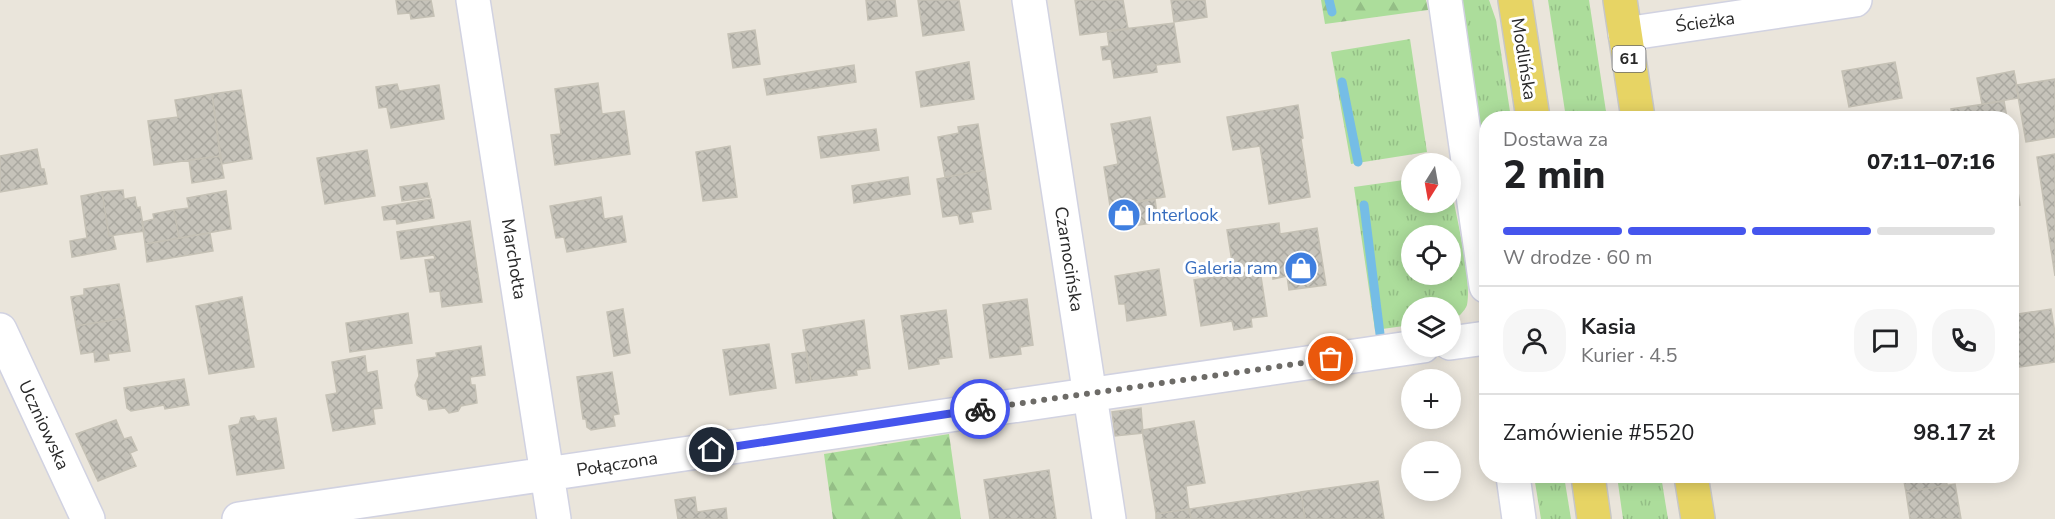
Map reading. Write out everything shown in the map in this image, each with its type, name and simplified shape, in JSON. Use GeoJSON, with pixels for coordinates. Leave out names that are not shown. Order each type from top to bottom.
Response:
{"type":"FeatureCollection","features":[{"type":"Feature","properties":{"kind":"main road","name":"Modlińska"},"geometry":{"type":"LineString","coordinates":[[1515,0],[1532,111]]}},
{"type":"Feature","properties":{"kind":"main road","name":"61"},"geometry":{"type":"LineString","coordinates":[[1620,0],[1637,111]]}},
{"type":"Feature","properties":{"kind":"main road"},"geometry":{"type":"LineString","coordinates":[[1589,483],[1594,519]]}},
{"type":"Feature","properties":{"kind":"main road"},"geometry":{"type":"LineString","coordinates":[[1692,483],[1698,519]]}},
{"type":"Feature","properties":{"kind":"street","name":"Marchołta"},"geometry":{"type":"LineString","coordinates":[[473,0],[554,519]]}},
{"type":"Feature","properties":{"kind":"street","name":"Czarnocińska"},"geometry":{"type":"LineString","coordinates":[[1029,0],[1109,519]]}},
{"type":"Feature","properties":{"kind":"street"},"geometry":{"type":"LineString","coordinates":[[1444,0],[1479,238]]}},
{"type":"Feature","properties":{"kind":"street","name":"Ścieżka"},"geometry":{"type":"LineString","coordinates":[[1625,34],[1855,0]]}},
{"type":"Feature","properties":{"kind":"street","name":"Uczniowska"},"geometry":{"type":"LineString","coordinates":[[0,330],[88,519]]}},
{"type":"Feature","properties":{"kind":"street"},"geometry":{"type":"LineString","coordinates":[[1461,341],[1479,339]]}},
{"type":"Feature","properties":{"kind":"street","name":"Połączona"},"geometry":{"type":"LineString","coordinates":[[239,519],[547,475],[1090,392],[1401,349]]}},
{"type":"Feature","properties":{"kind":"street"},"geometry":{"type":"LineString","coordinates":[[1514,483],[1520,519]]}},
{"type":"Feature","properties":{"kind":"green space"},"geometry":{"type":"Polygon","coordinates":[[[1321,0],[1426,0],[1428,10],[1325,24],[1321,0]]]}},
{"type":"Feature","properties":{"kind":"green space"},"geometry":{"type":"Polygon","coordinates":[[[1462,0],[1489,0],[1496,20],[1510,111],[1479,111],[1479,116],[1462,0]]]}},
{"type":"Feature","properties":{"kind":"green space"},"geometry":{"type":"Polygon","coordinates":[[[1548,0],[1589,0],[1606,111],[1565,111],[1548,0]]]}},
{"type":"Feature","properties":{"kind":"green space"},"geometry":{"type":"Polygon","coordinates":[[[1410,39],[1427,152],[1401,153],[1401,156],[1351,164],[1331,52],[1410,39]]]}},
{"type":"Feature","properties":{"kind":"green space"},"geometry":{"type":"Polygon","coordinates":[[[1401,180],[1401,213],[1456,213],[1458,225],[1401,225],[1401,285],[1461,285],[1461,239],[1467,280],[1467,305],[1461,313],[1461,297],[1401,297],[1401,326],[1375,330],[1354,187],[1401,180]]]}},
{"type":"Feature","properties":{"kind":"green space"},"geometry":{"type":"Polygon","coordinates":[[[949,434],[961,519],[833,519],[824,454],[949,434]]]}},
{"type":"Feature","properties":{"kind":"green space"},"geometry":{"type":"Polygon","coordinates":[[[1535,483],[1565,483],[1571,519],[1541,519],[1535,483]]]}},
{"type":"Feature","properties":{"kind":"green space"},"geometry":{"type":"Polygon","coordinates":[[[1618,483],[1662,483],[1668,519],[1623,519],[1618,483]]]}},
{"type":"Feature","properties":{"kind":"building"},"geometry":{"type":"Polygon","coordinates":[[[396,0],[431,0],[434,16],[411,19],[410,13],[398,14],[396,0]]]}},
{"type":"Feature","properties":{"kind":"building"},"geometry":{"type":"Polygon","coordinates":[[[866,0],[895,0],[897,16],[868,20],[866,0]]]}},
{"type":"Feature","properties":{"kind":"building"},"geometry":{"type":"Polygon","coordinates":[[[918,0],[959,0],[964,30],[923,36],[918,0]]]}},
{"type":"Feature","properties":{"kind":"building"},"geometry":{"type":"Polygon","coordinates":[[[1075,0],[1123,0],[1128,29],[1080,35],[1075,0]]]}},
{"type":"Feature","properties":{"kind":"building"},"geometry":{"type":"Polygon","coordinates":[[[1171,0],[1205,0],[1207,17],[1174,22],[1171,0]]]}},
{"type":"Feature","properties":{"kind":"building"},"geometry":{"type":"Polygon","coordinates":[[[1174,23],[1180,62],[1156,65],[1157,72],[1114,78],[1111,59],[1103,60],[1101,47],[1109,46],[1107,31],[1174,23]]]}},
{"type":"Feature","properties":{"kind":"building"},"geometry":{"type":"Polygon","coordinates":[[[755,30],[760,64],[733,68],[728,34],[755,30]]]}},
{"type":"Feature","properties":{"kind":"building"},"geometry":{"type":"Polygon","coordinates":[[[969,62],[974,99],[921,107],[916,72],[969,62]]]}},
{"type":"Feature","properties":{"kind":"building"},"geometry":{"type":"Polygon","coordinates":[[[1895,62],[1902,98],[1849,107],[1842,71],[1895,62]]]}},
{"type":"Feature","properties":{"kind":"building"},"geometry":{"type":"Polygon","coordinates":[[[854,65],[856,82],[767,95],[764,79],[854,65]]]}},
{"type":"Feature","properties":{"kind":"building"},"geometry":{"type":"Polygon","coordinates":[[[2014,71],[2019,98],[1982,104],[1977,78],[2014,71]]]}},
{"type":"Feature","properties":{"kind":"building"},"geometry":{"type":"Polygon","coordinates":[[[2055,79],[2055,137],[2026,142],[2016,85],[2055,79]]]}},
{"type":"Feature","properties":{"kind":"building"},"geometry":{"type":"Polygon","coordinates":[[[598,83],[602,114],[624,111],[630,154],[555,165],[551,135],[561,134],[555,89],[598,83]]]}},
{"type":"Feature","properties":{"kind":"building"},"geometry":{"type":"Polygon","coordinates":[[[397,84],[399,91],[439,85],[444,119],[391,128],[387,107],[379,108],[376,87],[397,84]]]}},
{"type":"Feature","properties":{"kind":"building"},"geometry":{"type":"Polygon","coordinates":[[[241,90],[252,159],[222,164],[212,94],[241,90]]]}},
{"type":"Feature","properties":{"kind":"building"},"geometry":{"type":"Polygon","coordinates":[[[212,94],[220,156],[154,165],[148,121],[178,117],[175,100],[212,94]]]}},
{"type":"Feature","properties":{"kind":"building"},"geometry":{"type":"Polygon","coordinates":[[[2004,101],[2006,111],[1951,111],[1951,109],[2004,101]]]}},
{"type":"Feature","properties":{"kind":"building"},"geometry":{"type":"Polygon","coordinates":[[[1298,105],[1310,197],[1269,204],[1260,146],[1233,150],[1227,117],[1298,105]]]}},
{"type":"Feature","properties":{"kind":"building"},"geometry":{"type":"Polygon","coordinates":[[[1150,117],[1165,197],[1110,206],[1104,167],[1118,164],[1111,124],[1150,117]]]}},
{"type":"Feature","properties":{"kind":"building"},"geometry":{"type":"Polygon","coordinates":[[[978,124],[985,170],[945,177],[938,137],[959,133],[958,127],[978,124]]]}},
{"type":"Feature","properties":{"kind":"building"},"geometry":{"type":"Polygon","coordinates":[[[876,129],[879,150],[821,158],[818,137],[876,129]]]}},
{"type":"Feature","properties":{"kind":"building"},"geometry":{"type":"Polygon","coordinates":[[[730,146],[737,197],[703,201],[696,152],[730,146]]]}},
{"type":"Feature","properties":{"kind":"building"},"geometry":{"type":"Polygon","coordinates":[[[37,149],[47,184],[0,192],[0,156],[37,149]]]}},
{"type":"Feature","properties":{"kind":"building"},"geometry":{"type":"Polygon","coordinates":[[[367,150],[375,196],[325,204],[317,158],[367,150]]]}},
{"type":"Feature","properties":{"kind":"building"},"geometry":{"type":"Polygon","coordinates":[[[2055,154],[2055,276],[2037,157],[2055,154]]]}},
{"type":"Feature","properties":{"kind":"building"},"geometry":{"type":"Polygon","coordinates":[[[220,156],[224,178],[192,183],[189,160],[220,156]]]}},
{"type":"Feature","properties":{"kind":"building"},"geometry":{"type":"Polygon","coordinates":[[[985,170],[991,209],[971,212],[973,222],[960,224],[958,215],[943,217],[937,179],[985,170]]]}},
{"type":"Feature","properties":{"kind":"building"},"geometry":{"type":"Polygon","coordinates":[[[908,177],[910,194],[854,203],[852,186],[908,177]]]}},
{"type":"Feature","properties":{"kind":"building"},"geometry":{"type":"Polygon","coordinates":[[[427,183],[430,197],[402,201],[400,187],[427,183]]]}},
{"type":"Feature","properties":{"kind":"building"},"geometry":{"type":"Polygon","coordinates":[[[123,190],[124,199],[135,197],[137,208],[140,207],[144,231],[109,236],[102,192],[123,190]]]}},
{"type":"Feature","properties":{"kind":"building"},"geometry":{"type":"Polygon","coordinates":[[[226,191],[231,229],[179,238],[174,210],[189,208],[187,198],[226,191]]]}},
{"type":"Feature","properties":{"kind":"building"},"geometry":{"type":"Polygon","coordinates":[[[102,192],[109,236],[113,236],[116,249],[72,257],[70,241],[87,238],[81,196],[102,192]]]}},
{"type":"Feature","properties":{"kind":"building"},"geometry":{"type":"Polygon","coordinates":[[[601,197],[604,219],[622,216],[626,242],[567,252],[564,237],[556,238],[550,206],[601,197]]]}},
{"type":"Feature","properties":{"kind":"building"},"geometry":{"type":"Polygon","coordinates":[[[431,199],[434,218],[397,224],[396,219],[384,220],[382,207],[431,199]]]}},
{"type":"Feature","properties":{"kind":"building"},"geometry":{"type":"Polygon","coordinates":[[[1155,199],[1158,222],[1119,228],[1115,206],[1155,199]]]}},
{"type":"Feature","properties":{"kind":"building"},"geometry":{"type":"Polygon","coordinates":[[[174,210],[179,238],[145,244],[142,222],[154,219],[153,214],[174,210]]]}},
{"type":"Feature","properties":{"kind":"building"},"geometry":{"type":"Polygon","coordinates":[[[470,221],[482,302],[442,307],[440,291],[430,292],[425,260],[435,259],[434,255],[401,259],[397,232],[470,221]]]}},
{"type":"Feature","properties":{"kind":"building"},"geometry":{"type":"Polygon","coordinates":[[[1279,223],[1280,234],[1317,228],[1326,285],[1289,290],[1287,276],[1273,279],[1272,271],[1264,272],[1262,263],[1233,268],[1227,230],[1279,223]]]}},
{"type":"Feature","properties":{"kind":"building"},"geometry":{"type":"Polygon","coordinates":[[[210,233],[213,251],[147,262],[145,244],[210,233]]]}},
{"type":"Feature","properties":{"kind":"building"},"geometry":{"type":"Polygon","coordinates":[[[1159,269],[1166,315],[1127,321],[1125,304],[1119,304],[1115,276],[1159,269]]]}},
{"type":"Feature","properties":{"kind":"building"},"geometry":{"type":"Polygon","coordinates":[[[1260,270],[1267,316],[1251,318],[1252,327],[1234,330],[1232,321],[1201,326],[1194,280],[1260,270]]]}},
{"type":"Feature","properties":{"kind":"building"},"geometry":{"type":"Polygon","coordinates":[[[119,284],[125,318],[76,326],[71,297],[84,295],[84,289],[119,284]]]}},
{"type":"Feature","properties":{"kind":"building"},"geometry":{"type":"Polygon","coordinates":[[[242,297],[254,367],[209,374],[196,306],[242,297]]]}},
{"type":"Feature","properties":{"kind":"building"},"geometry":{"type":"Polygon","coordinates":[[[1027,299],[1033,345],[1020,347],[1021,354],[990,358],[983,305],[1027,299]]]}},
{"type":"Feature","properties":{"kind":"building"},"geometry":{"type":"Polygon","coordinates":[[[623,309],[630,353],[614,356],[607,312],[623,309]]]}},
{"type":"Feature","properties":{"kind":"building"},"geometry":{"type":"Polygon","coordinates":[[[2051,309],[2055,333],[2055,362],[2019,367],[2019,314],[2051,309]]]}},
{"type":"Feature","properties":{"kind":"building"},"geometry":{"type":"Polygon","coordinates":[[[946,310],[952,357],[938,359],[939,364],[909,369],[901,316],[946,310]]]}},
{"type":"Feature","properties":{"kind":"building"},"geometry":{"type":"Polygon","coordinates":[[[408,313],[412,343],[350,352],[346,323],[408,313]]]}},
{"type":"Feature","properties":{"kind":"building"},"geometry":{"type":"Polygon","coordinates":[[[125,318],[130,351],[108,354],[109,360],[95,362],[94,352],[81,354],[76,326],[125,318]]]}},
{"type":"Feature","properties":{"kind":"building"},"geometry":{"type":"Polygon","coordinates":[[[864,320],[870,368],[856,370],[857,375],[811,381],[803,330],[864,320]]]}},
{"type":"Feature","properties":{"kind":"building"},"geometry":{"type":"Polygon","coordinates":[[[769,344],[776,388],[730,395],[723,350],[769,344]]]}},
{"type":"Feature","properties":{"kind":"building"},"geometry":{"type":"Polygon","coordinates":[[[481,346],[485,375],[470,377],[471,385],[475,385],[477,403],[461,406],[458,411],[449,413],[445,408],[429,410],[427,399],[417,395],[415,385],[419,376],[417,360],[437,357],[436,353],[481,346]]]}},
{"type":"Feature","properties":{"kind":"building"},"geometry":{"type":"Polygon","coordinates":[[[806,352],[811,381],[796,383],[792,354],[806,352]]]}},
{"type":"Feature","properties":{"kind":"building"},"geometry":{"type":"Polygon","coordinates":[[[365,356],[367,373],[377,371],[382,408],[373,409],[375,424],[333,431],[326,395],[337,393],[332,362],[365,356]]]}},
{"type":"Feature","properties":{"kind":"building"},"geometry":{"type":"Polygon","coordinates":[[[612,372],[619,414],[613,415],[615,426],[591,430],[587,427],[586,419],[583,419],[577,377],[612,372]]]}},
{"type":"Feature","properties":{"kind":"building"},"geometry":{"type":"Polygon","coordinates":[[[184,379],[189,405],[165,409],[164,405],[131,411],[127,408],[124,388],[184,379]]]}},
{"type":"Feature","properties":{"kind":"building"},"geometry":{"type":"Polygon","coordinates":[[[1141,408],[1143,433],[1115,436],[1112,412],[1141,408]]]}},
{"type":"Feature","properties":{"kind":"building"},"geometry":{"type":"Polygon","coordinates":[[[254,416],[257,421],[276,418],[284,468],[237,475],[229,426],[239,424],[241,418],[254,416]]]}},
{"type":"Feature","properties":{"kind":"building"},"geometry":{"type":"Polygon","coordinates":[[[116,420],[124,439],[131,437],[137,450],[130,453],[136,466],[98,481],[76,434],[116,420]]]}},
{"type":"Feature","properties":{"kind":"building"},"geometry":{"type":"Polygon","coordinates":[[[1194,421],[1205,483],[1186,486],[1189,509],[1156,514],[1142,430],[1194,421]]]}},
{"type":"Feature","properties":{"kind":"building"},"geometry":{"type":"Polygon","coordinates":[[[1049,470],[1056,519],[990,519],[984,480],[1049,470]]]}},
{"type":"Feature","properties":{"kind":"building"},"geometry":{"type":"Polygon","coordinates":[[[1378,481],[1384,519],[1305,519],[1301,492],[1378,481]]]}},
{"type":"Feature","properties":{"kind":"building"},"geometry":{"type":"Polygon","coordinates":[[[1904,483],[1947,483],[1947,485],[1906,492],[1904,483]]]}},
{"type":"Feature","properties":{"kind":"building"},"geometry":{"type":"Polygon","coordinates":[[[1955,484],[1961,519],[1910,519],[1906,492],[1955,484]]]}},
{"type":"Feature","properties":{"kind":"building"},"geometry":{"type":"Polygon","coordinates":[[[1301,492],[1305,519],[1191,519],[1189,509],[1301,492]]]}},
{"type":"Feature","properties":{"kind":"building"},"geometry":{"type":"Polygon","coordinates":[[[695,497],[697,512],[726,508],[727,519],[678,519],[675,500],[695,497]]]}},
{"type":"Feature","properties":{"kind":"building"},"geometry":{"type":"Polygon","coordinates":[[[1189,509],[1191,519],[1156,519],[1156,514],[1189,509]]]}},
{"type":"Feature","properties":{"kind":"waterway"},"geometry":{"type":"LineString","coordinates":[[1329,0],[1332,12]]}},
{"type":"Feature","properties":{"kind":"waterway"},"geometry":{"type":"LineString","coordinates":[[1342,82],[1358,162]]}},
{"type":"Feature","properties":{"kind":"waterway"},"geometry":{"type":"LineString","coordinates":[[1364,205],[1380,334]]}},
{"type":"Feature","properties":{"kind":"way so far"},"geometry":{"type":"LineString","coordinates":[[980,409],[1331,359]]}},
{"type":"Feature","properties":{"kind":"place","name":"Interlook"},"geometry":{"type":"Point","coordinates":[1124,215]}},
{"type":"Feature","properties":{"kind":"place","name":"Galeria ram"},"geometry":{"type":"Point","coordinates":[1301,268]}},
{"type":"Feature","properties":{"kind":"route"},"geometry":{"type":"LineString","coordinates":[[712,450],[980,409]]}}]}
